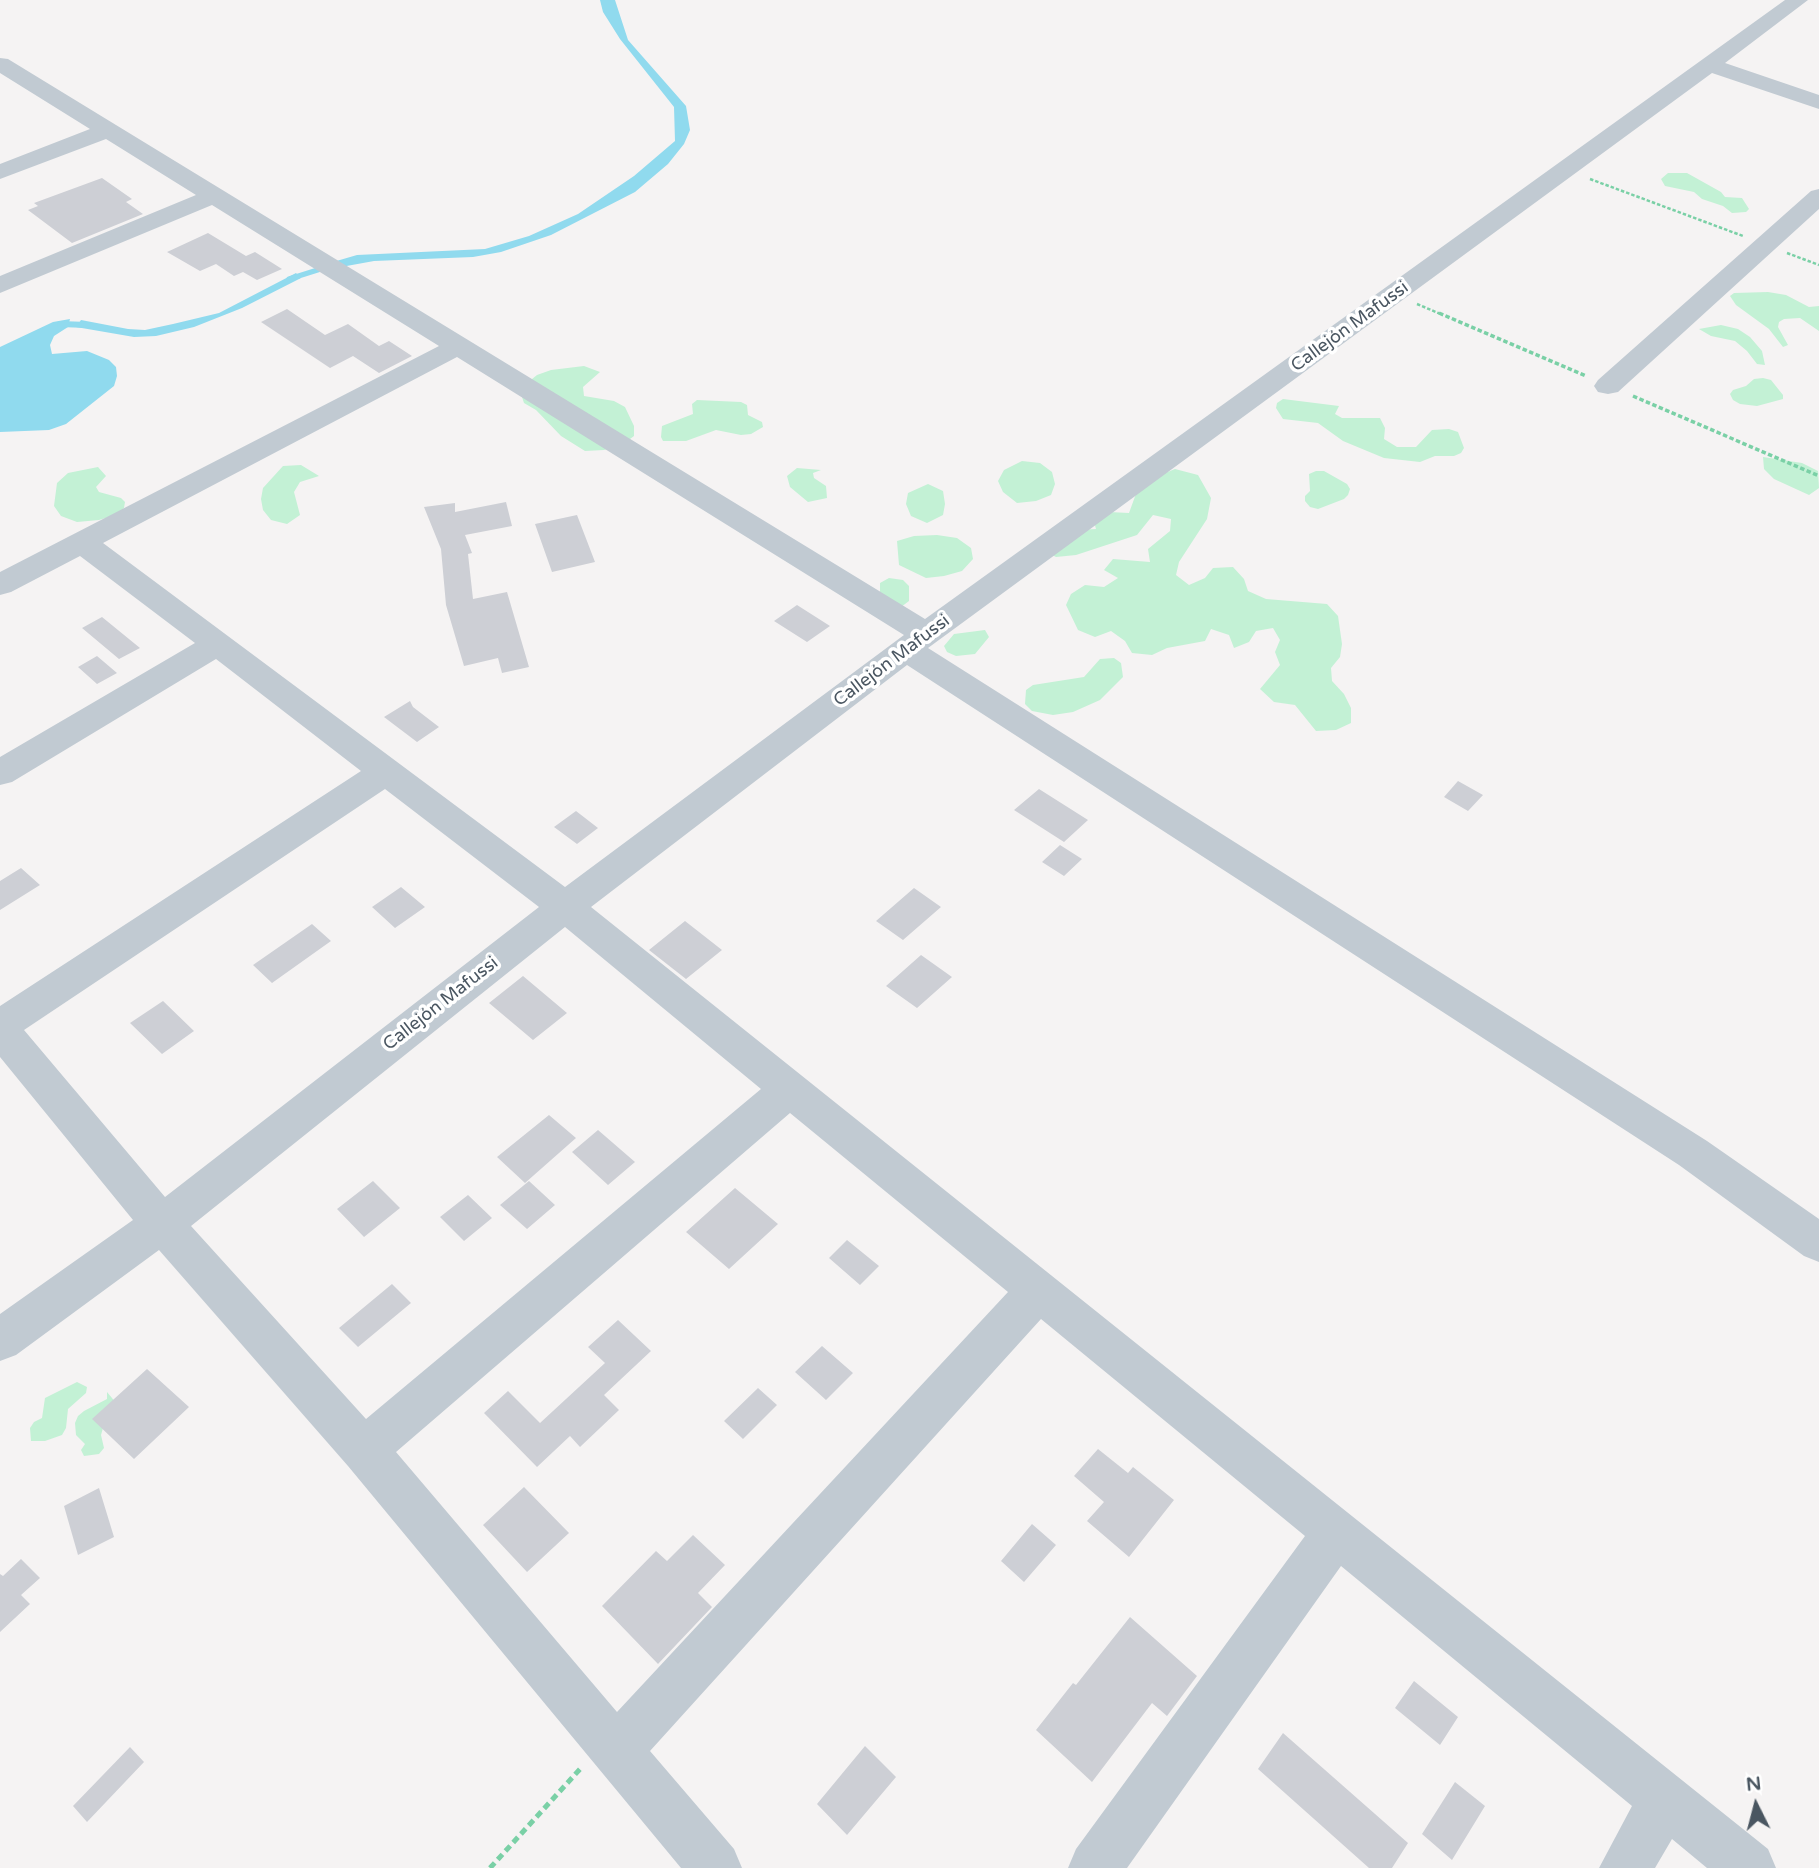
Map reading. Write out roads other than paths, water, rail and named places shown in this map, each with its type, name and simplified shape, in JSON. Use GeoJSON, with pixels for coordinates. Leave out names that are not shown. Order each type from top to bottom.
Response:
{"type":"FeatureCollection","features":[{"type":"Feature","properties":{"kind":"street","name":"Callejón Mafussi"},"geometry":{"type":"LineString","coordinates":[[0,1340],[162,1224],[565,907],[916,642],[1798,0]]}},
{"type":"Feature","properties":{"kind":"street"},"geometry":{"type":"LineString","coordinates":[[1709,65],[1819,102]]}},
{"type":"Feature","properties":{"kind":"street"},"geometry":{"type":"LineString","coordinates":[[3,68],[458,346],[916,642],[1681,1146],[1819,1242]]}},
{"type":"Feature","properties":{"kind":"street"},"geometry":{"type":"LineString","coordinates":[[0,172],[108,130]]}},
{"type":"Feature","properties":{"kind":"street"},"geometry":{"type":"LineString","coordinates":[[0,285],[214,196]]}},
{"type":"Feature","properties":{"kind":"street"},"geometry":{"type":"LineString","coordinates":[[1608,386],[1819,196]]}},
{"type":"Feature","properties":{"kind":"street"},"geometry":{"type":"LineString","coordinates":[[0,585],[458,346]]}},
{"type":"Feature","properties":{"kind":"street"},"geometry":{"type":"LineString","coordinates":[[82,542],[565,907],[1749,1868]]}},
{"type":"Feature","properties":{"kind":"street"},"geometry":{"type":"LineString","coordinates":[[0,774],[218,645]]}},
{"type":"Feature","properties":{"kind":"street"},"geometry":{"type":"LineString","coordinates":[[386,771],[0,1028],[162,1224],[364,1450],[715,1868]]}},
{"type":"Feature","properties":{"kind":"street"},"geometry":{"type":"LineString","coordinates":[[364,1450],[790,1089]]}},
{"type":"Feature","properties":{"kind":"street"},"geometry":{"type":"LineString","coordinates":[[612,1745],[1038,1291]]}},
{"type":"Feature","properties":{"kind":"street"},"geometry":{"type":"LineString","coordinates":[[1095,1868],[1336,1533]]}},
{"type":"Feature","properties":{"kind":"street"},"geometry":{"type":"LineString","coordinates":[[1626,1868],[1665,1800]]}},
{"type":"Feature","properties":{"kind":"water"},"geometry":{"type":"Polygon","coordinates":[[[600,0],[615,0],[628,40],[686,106],[690,130],[684,144],[668,164],[635,192],[551,235],[501,252],[473,257],[374,261],[341,267],[333,262],[357,255],[485,249],[529,236],[578,214],[634,176],[675,141],[674,107],[620,39],[603,12],[600,0]]]}},
{"type":"Feature","properties":{"kind":"water"},"geometry":{"type":"Polygon","coordinates":[[[296,273],[301,278],[242,308],[194,327],[156,336],[134,337],[76,327],[81,320],[145,330],[219,313],[296,273]]]}},
{"type":"Feature","properties":{"kind":"water"},"geometry":{"type":"Polygon","coordinates":[[[70,319],[68,327],[54,336],[50,345],[52,354],[87,351],[109,360],[116,367],[114,386],[66,424],[49,430],[0,432],[0,347],[53,322],[70,319]]]}},
{"type":"Feature","properties":{"kind":"waterway"},"geometry":{"type":"LineString","coordinates":[[289,279],[327,267]]}},
{"type":"Feature","properties":{"kind":"waterway"},"geometry":{"type":"LineString","coordinates":[[60,324],[88,325]]}}]}
